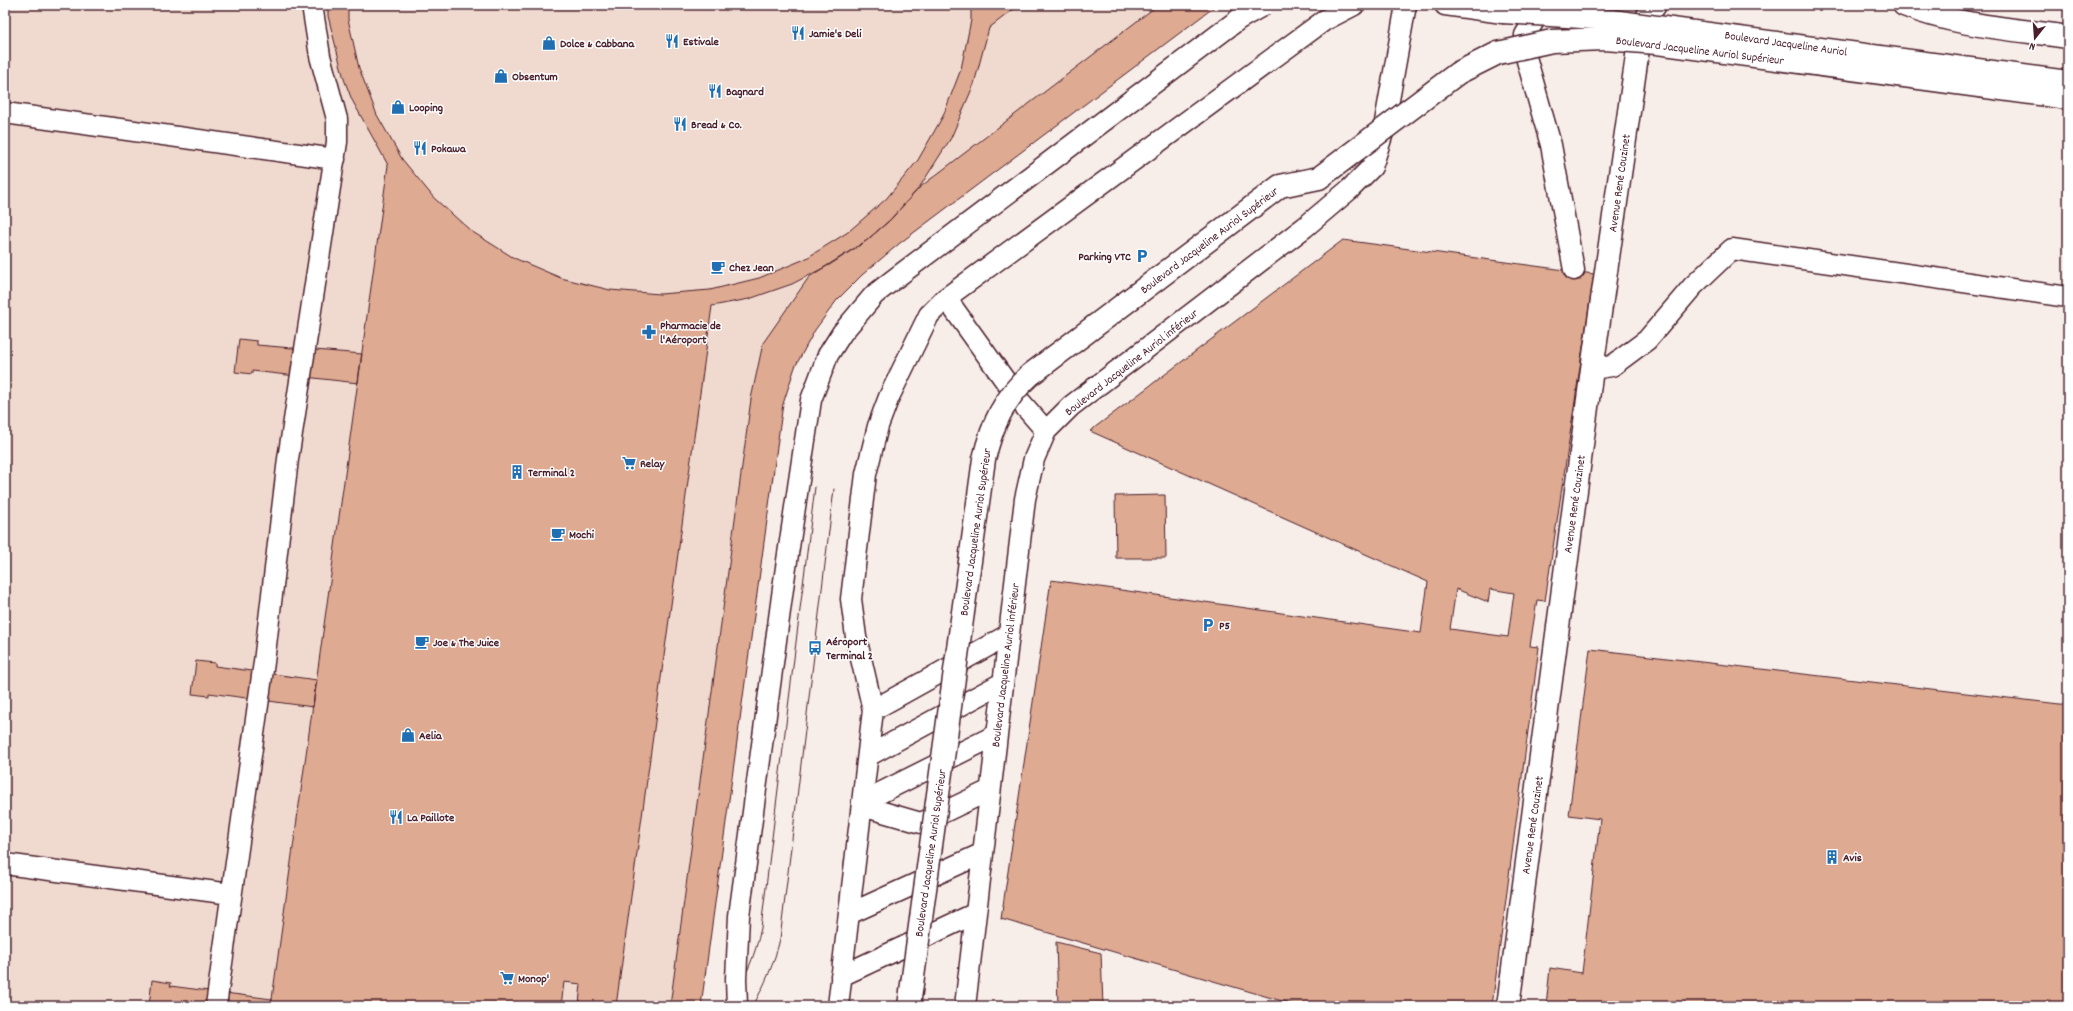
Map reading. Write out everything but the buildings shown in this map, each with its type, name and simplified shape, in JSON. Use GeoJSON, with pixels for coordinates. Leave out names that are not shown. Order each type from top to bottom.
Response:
{"type":"FeatureCollection","features":[{"type":"Feature","properties":{"kind":"main road","name":"Avenue René Couzinet"},"geometry":{"type":"LineString","coordinates":[[1508,1006],[1592,369],[1638,49],[1648,15],[1655,5]]}},
{"type":"Feature","properties":{"kind":"main road"},"geometry":{"type":"LineString","coordinates":[[1904,5],[1919,11],[1954,20],[2068,37]]}},
{"type":"Feature","properties":{"kind":"main road","name":"Boulevard Jacqueline Auriol Supérieur"},"geometry":{"type":"LineString","coordinates":[[909,1006],[984,459],[990,434],[999,413],[1019,385],[1030,375],[1280,186],[1319,178],[1458,73],[1484,59],[1515,48],[1574,39],[1657,43],[2068,98]]}},
{"type":"Feature","properties":{"kind":"lane"},"geometry":{"type":"LineString","coordinates":[[216,1006],[264,662],[288,459],[335,159],[337,119],[320,56],[312,5]]}},
{"type":"Feature","properties":{"kind":"lane"},"geometry":{"type":"LineString","coordinates":[[737,1006],[736,979],[739,916],[784,582],[811,400],[828,355],[842,333],[874,295],[886,285],[1233,24],[1264,5]]}},
{"type":"Feature","properties":{"kind":"lane"},"geometry":{"type":"LineString","coordinates":[[838,1006],[873,710],[856,637],[851,599],[866,474],[878,426],[889,397],[929,315],[946,298],[1319,25],[1354,5]]}},
{"type":"Feature","properties":{"kind":"lane","name":"Boulevard Jacqueline Auriol inférieur"},"geometry":{"type":"LineString","coordinates":[[964,1006],[1025,499],[1034,459],[1046,431],[1071,406],[1305,227],[1350,189],[1372,167],[1383,133],[1406,5]]}},
{"type":"Feature","properties":{"kind":"lane","name":"Boulevard Jacqueline Auriol"},"geometry":{"type":"LineString","coordinates":[[1445,5],[1503,13],[1612,20],[2068,80]]}},
{"type":"Feature","properties":{"kind":"lane"},"geometry":{"type":"LineString","coordinates":[[1544,5],[1525,35],[1524,50],[1551,145],[1574,270]]}},
{"type":"Feature","properties":{"kind":"lane"},"geometry":{"type":"LineString","coordinates":[[5,113],[335,159]]}},
{"type":"Feature","properties":{"kind":"lane"},"geometry":{"type":"LineString","coordinates":[[1592,369],[1612,366],[1647,340],[1693,286],[1732,248],[2068,296]]}},
{"type":"Feature","properties":{"kind":"lane"},"geometry":{"type":"LineString","coordinates":[[946,298],[1019,400],[1046,431]]}},
{"type":"Feature","properties":{"kind":"lane"},"geometry":{"type":"LineString","coordinates":[[873,710],[1008,636]]}},
{"type":"Feature","properties":{"kind":"lane"},"geometry":{"type":"LineString","coordinates":[[868,756],[1002,683]]}},
{"type":"Feature","properties":{"kind":"lane"},"geometry":{"type":"LineString","coordinates":[[862,804],[996,735]]}},
{"type":"Feature","properties":{"kind":"lane"},"geometry":{"type":"LineString","coordinates":[[862,804],[921,824],[990,790]]}},
{"type":"Feature","properties":{"kind":"lane"},"geometry":{"type":"LineString","coordinates":[[849,914],[982,853]]}},
{"type":"Feature","properties":{"kind":"lane"},"geometry":{"type":"LineString","coordinates":[[5,864],[231,894]]}},
{"type":"Feature","properties":{"kind":"lane"},"geometry":{"type":"LineString","coordinates":[[841,976],[976,913]]}},
{"type":"Feature","properties":{"kind":"shaded area"},"geometry":{"type":"Polygon","coordinates":[[[5,5],[1160,5],[831,264],[809,277],[763,343],[751,399],[670,1006],[5,1006],[5,5]]]}},
{"type":"Feature","properties":{"kind":"tram line"},"geometry":{"type":"LineString","coordinates":[[729,1006],[756,949],[761,928],[815,487]]}},
{"type":"Feature","properties":{"kind":"tram line"},"geometry":{"type":"LineString","coordinates":[[753,1006],[769,974],[780,939],[834,489]]}},
{"type":"Feature","properties":{"kind":"place","name":"Jamie's Deli"},"geometry":{"type":"Point","coordinates":[798,33]}},
{"type":"Feature","properties":{"kind":"place","name":"Estivale"},"geometry":{"type":"Point","coordinates":[672,41]}},
{"type":"Feature","properties":{"kind":"place","name":"Dolce & Cabbana"},"geometry":{"type":"Point","coordinates":[549,43]}},
{"type":"Feature","properties":{"kind":"place","name":"Obsentum"},"geometry":{"type":"Point","coordinates":[501,76]}},
{"type":"Feature","properties":{"kind":"place","name":"Bagnard"},"geometry":{"type":"Point","coordinates":[715,91]}},
{"type":"Feature","properties":{"kind":"place","name":"Looping"},"geometry":{"type":"Point","coordinates":[398,107]}},
{"type":"Feature","properties":{"kind":"place","name":"Bread & Co."},"geometry":{"type":"Point","coordinates":[680,124]}},
{"type":"Feature","properties":{"kind":"place","name":"Pokawa"},"geometry":{"type":"Point","coordinates":[420,148]}},
{"type":"Feature","properties":{"kind":"place","name":"Parking VTC"},"geometry":{"type":"Point","coordinates":[1142,256]}},
{"type":"Feature","properties":{"kind":"place","name":"Chez Jean"},"geometry":{"type":"Point","coordinates":[718,267]}},
{"type":"Feature","properties":{"kind":"place","name":"Pharmacie de l'Aéroport"},"geometry":{"type":"Point","coordinates":[649,332]}},
{"type":"Feature","properties":{"kind":"place","name":"Relay"},"geometry":{"type":"Point","coordinates":[629,463]}},
{"type":"Feature","properties":{"kind":"place","name":"Terminal 2"},"geometry":{"type":"Point","coordinates":[517,472]}},
{"type":"Feature","properties":{"kind":"place","name":"Mochi"},"geometry":{"type":"Point","coordinates":[558,534]}},
{"type":"Feature","properties":{"kind":"place","name":"P5"},"geometry":{"type":"Point","coordinates":[1208,625]}},
{"type":"Feature","properties":{"kind":"place","name":"Joe & The Juice"},"geometry":{"type":"Point","coordinates":[422,642]}},
{"type":"Feature","properties":{"kind":"place","name":"Aéroport Terminal 2"},"geometry":{"type":"Point","coordinates":[815,648]}},
{"type":"Feature","properties":{"kind":"place","name":"Aelia"},"geometry":{"type":"Point","coordinates":[408,735]}},
{"type":"Feature","properties":{"kind":"place","name":"La Paillote"},"geometry":{"type":"Point","coordinates":[396,817]}},
{"type":"Feature","properties":{"kind":"place","name":"Avis"},"geometry":{"type":"Point","coordinates":[1832,857]}},
{"type":"Feature","properties":{"kind":"place","name":"Monop'"},"geometry":{"type":"Point","coordinates":[507,978]}}]}
